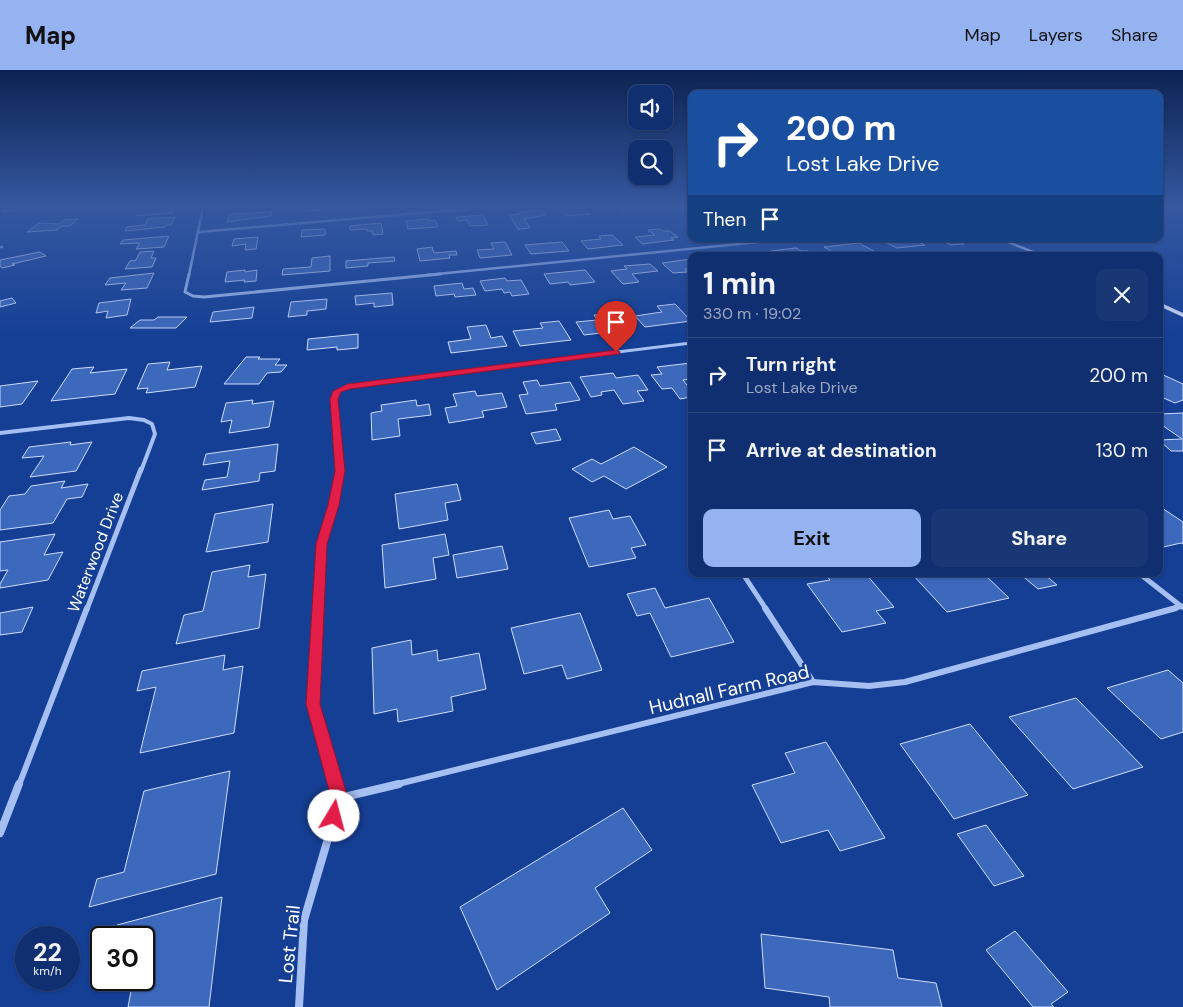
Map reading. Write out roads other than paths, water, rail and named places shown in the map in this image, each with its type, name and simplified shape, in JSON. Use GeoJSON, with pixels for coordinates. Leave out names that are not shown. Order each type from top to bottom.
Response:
{"type":"FeatureCollection","features":[{"type":"Feature","properties":{"kind":"main road"},"geometry":{"type":"LineString","coordinates":[[1163,306],[1183,315]]}},
{"type":"Feature","properties":{"kind":"street"},"geometry":{"type":"LineString","coordinates":[[195,251],[185,292],[188,295],[211,297],[672,251]]}},
{"type":"Feature","properties":{"kind":"street"},"geometry":{"type":"LineString","coordinates":[[340,798],[313,704],[321,544],[334,505],[340,471],[334,399],[337,391],[348,386],[688,343]]}},
{"type":"Feature","properties":{"kind":"street","name":"Waterwood Drive"},"geometry":{"type":"LineString","coordinates":[[0,433],[129,418],[144,420],[152,424],[155,434],[0,833]]}},
{"type":"Feature","properties":{"kind":"street"},"geometry":{"type":"LineString","coordinates":[[745,577],[813,682]]}},
{"type":"Feature","properties":{"kind":"street"},"geometry":{"type":"LineString","coordinates":[[1144,577],[1183,607]]}},
{"type":"Feature","properties":{"kind":"street","name":"Hudnall Farm Road"},"geometry":{"type":"LineString","coordinates":[[340,798],[813,682],[869,686],[905,682],[1183,607]]}},
{"type":"Feature","properties":{"kind":"street","name":"Lost Trail"},"geometry":{"type":"LineString","coordinates":[[300,1007],[304,920],[340,798]]}}]}
